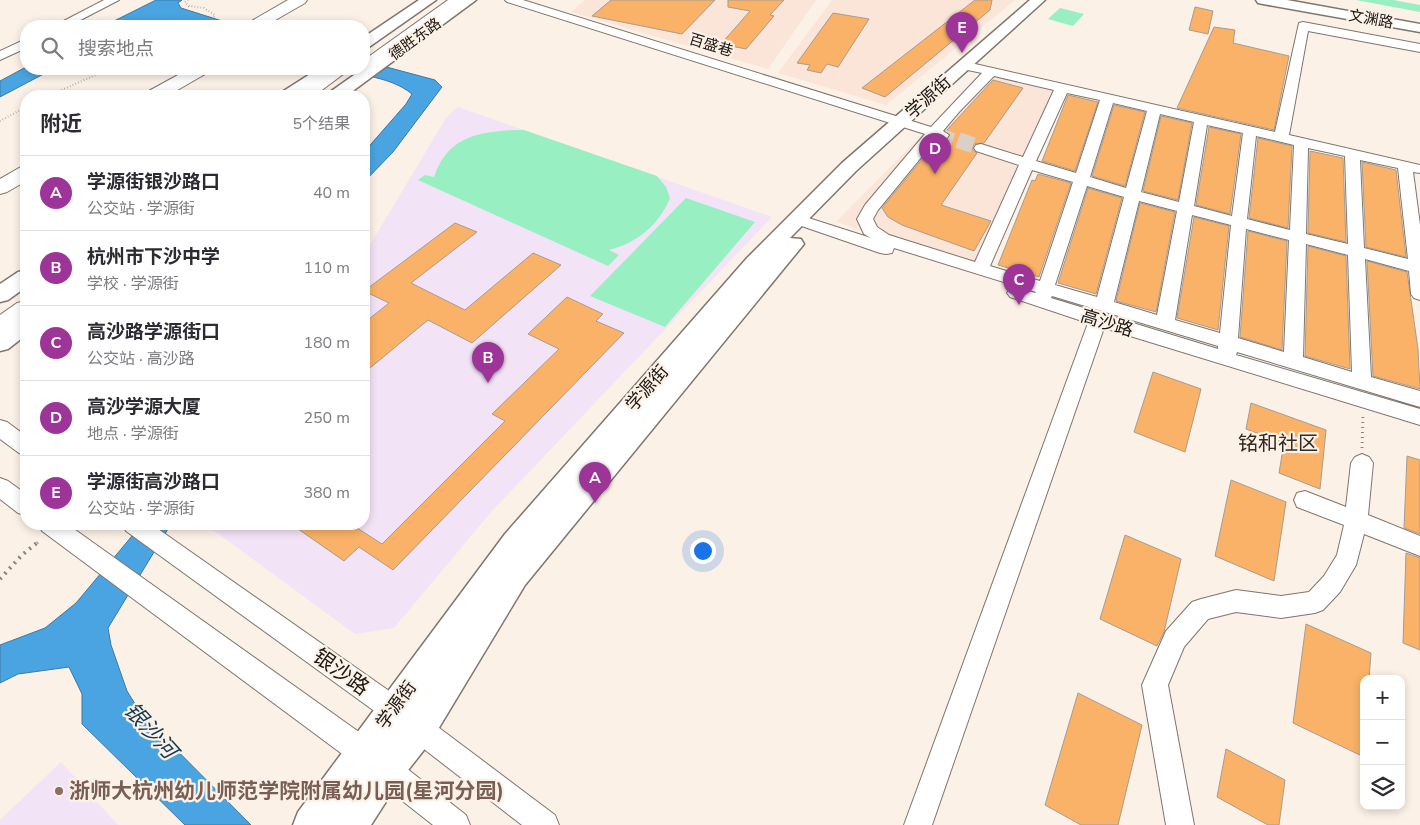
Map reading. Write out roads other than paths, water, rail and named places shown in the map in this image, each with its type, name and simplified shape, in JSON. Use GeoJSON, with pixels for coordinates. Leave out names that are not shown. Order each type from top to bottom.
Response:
{"type":"FeatureCollection","features":[{"type":"Feature","properties":{"kind":"highway"},"geometry":{"type":"LineString","coordinates":[[264,20],[299,0]]}},
{"type":"Feature","properties":{"kind":"highway"},"geometry":{"type":"LineString","coordinates":[[282,20],[317,0]]}},
{"type":"Feature","properties":{"kind":"highway"},"geometry":{"type":"LineString","coordinates":[[370,49],[440,0]]}},
{"type":"Feature","properties":{"kind":"highway"},"geometry":{"type":"LineString","coordinates":[[370,63],[458,0]]}},
{"type":"Feature","properties":{"kind":"highway"},"geometry":{"type":"LineString","coordinates":[[145,90],[171,75]]}},
{"type":"Feature","properties":{"kind":"highway"},"geometry":{"type":"LineString","coordinates":[[164,90],[191,75]]}},
{"type":"Feature","properties":{"kind":"highway"},"geometry":{"type":"LineString","coordinates":[[311,90],[332,75]]}},
{"type":"Feature","properties":{"kind":"highway"},"geometry":{"type":"LineString","coordinates":[[332,90],[353,75]]}},
{"type":"Feature","properties":{"kind":"highway"},"geometry":{"type":"LineString","coordinates":[[0,175],[20,163]]}},
{"type":"Feature","properties":{"kind":"highway"},"geometry":{"type":"LineString","coordinates":[[0,188],[20,176]]}},
{"type":"Feature","properties":{"kind":"highway"},"geometry":{"type":"LineString","coordinates":[[0,307],[20,293]]}},
{"type":"Feature","properties":{"kind":"highway"},"geometry":{"type":"LineString","coordinates":[[0,328],[20,313]]}},
{"type":"Feature","properties":{"kind":"main road","name":"德胜东路"},"geometry":{"type":"LineString","coordinates":[[370,40],[429,0]]}},
{"type":"Feature","properties":{"kind":"main road","name":"德胜东路"},"geometry":{"type":"LineString","coordinates":[[370,71],[468,0]]}},
{"type":"Feature","properties":{"kind":"main road","name":"学源街"},"geometry":{"type":"LineString","coordinates":[[311,825],[374,761],[419,729],[515,576],[849,167],[905,123],[968,67],[1038,0]]}},
{"type":"Feature","properties":{"kind":"main road","name":"学源街"},"geometry":{"type":"LineString","coordinates":[[968,67],[1052,0]]}},
{"type":"Feature","properties":{"kind":"main road","name":"文渊路"},"geometry":{"type":"LineString","coordinates":[[1262,0],[1420,28]]}},
{"type":"Feature","properties":{"kind":"main road"},"geometry":{"type":"LineString","coordinates":[[297,90],[319,75]]}},
{"type":"Feature","properties":{"kind":"main road","name":"德胜东路"},"geometry":{"type":"LineString","coordinates":[[344,90],[365,75]]}},
{"type":"Feature","properties":{"kind":"main road","name":"学源街"},"geometry":{"type":"LineString","coordinates":[[350,825],[393,709],[515,543],[742,277],[803,221]]}},
{"type":"Feature","properties":{"kind":"main road"},"geometry":{"type":"LineString","coordinates":[[0,295],[20,281]]}},
{"type":"Feature","properties":{"kind":"main road"},"geometry":{"type":"LineString","coordinates":[[0,342],[20,327]]}},
{"type":"Feature","properties":{"kind":"street"},"geometry":{"type":"LineString","coordinates":[[72,20],[113,0]]}},
{"type":"Feature","properties":{"kind":"street","name":"百盛巷"},"geometry":{"type":"LineString","coordinates":[[511,0],[938,134]]}},
{"type":"Feature","properties":{"kind":"street"},"geometry":{"type":"LineString","coordinates":[[1281,138],[1303,26],[1420,48]]}},
{"type":"Feature","properties":{"kind":"street"},"geometry":{"type":"LineString","coordinates":[[0,56],[20,46]]}},
{"type":"Feature","properties":{"kind":"street"},"geometry":{"type":"LineString","coordinates":[[968,67],[1412,167],[1420,294]]}},
{"type":"Feature","properties":{"kind":"street"},"geometry":{"type":"LineString","coordinates":[[992,72],[985,77],[938,134],[871,208],[865,219],[870,230],[883,238],[980,269],[1043,295],[1108,98]]}},
{"type":"Feature","properties":{"kind":"street"},"geometry":{"type":"LineString","coordinates":[[980,269],[1062,88]]}},
{"type":"Feature","properties":{"kind":"street"},"geometry":{"type":"LineString","coordinates":[[918,825],[1101,313],[1154,109]]}},
{"type":"Feature","properties":{"kind":"street"},"geometry":{"type":"LineString","coordinates":[[1165,323],[1201,119]]}},
{"type":"Feature","properties":{"kind":"street"},"geometry":{"type":"LineString","coordinates":[[1227,350],[1250,130]]}},
{"type":"Feature","properties":{"kind":"street"},"geometry":{"type":"LineString","coordinates":[[1293,361],[1301,142]]}},
{"type":"Feature","properties":{"kind":"street"},"geometry":{"type":"LineString","coordinates":[[981,148],[1027,164],[1132,194],[1418,267]]}},
{"type":"Feature","properties":{"kind":"street"},"geometry":{"type":"LineString","coordinates":[[1352,153],[1362,382]]}},
{"type":"Feature","properties":{"kind":"street","name":"高沙路"},"geometry":{"type":"LineString","coordinates":[[803,221],[1227,350],[1364,400],[1420,417]]}},
{"type":"Feature","properties":{"kind":"street"},"geometry":{"type":"LineString","coordinates":[[1101,313],[1165,323],[1227,350],[1293,361],[1420,400]]}},
{"type":"Feature","properties":{"kind":"street"},"geometry":{"type":"LineString","coordinates":[[0,428],[20,442]]}},
{"type":"Feature","properties":{"kind":"street"},"geometry":{"type":"LineString","coordinates":[[1180,825],[1155,685],[1175,639],[1202,610],[1236,601],[1281,607],[1315,602],[1332,584],[1348,558],[1356,521],[1362,463]]}},
{"type":"Feature","properties":{"kind":"street"},"geometry":{"type":"LineString","coordinates":[[0,487],[20,502]]}},
{"type":"Feature","properties":{"kind":"street"},"geometry":{"type":"LineString","coordinates":[[1305,500],[1420,546]]}},
{"type":"Feature","properties":{"kind":"street"},"geometry":{"type":"LineString","coordinates":[[58,530],[374,761],[456,825]]}},
{"type":"Feature","properties":{"kind":"street","name":"银沙路"},"geometry":{"type":"LineString","coordinates":[[142,530],[393,709],[545,825]]}},
{"type":"Feature","properties":{"kind":"water"},"geometry":{"type":"Polygon","coordinates":[[[156,0],[182,0],[178,3],[181,8],[219,20],[116,20],[156,0]]]}},
{"type":"Feature","properties":{"kind":"water"},"geometry":{"type":"Polygon","coordinates":[[[370,63],[435,80],[442,87],[393,152],[370,176],[370,145],[406,104],[412,94],[381,79],[362,75],[370,75],[370,63]]]}},
{"type":"Feature","properties":{"kind":"water"},"geometry":{"type":"Polygon","coordinates":[[[20,70],[20,75],[42,75],[0,97],[0,81],[20,70]]]}},
{"type":"Feature","properties":{"kind":"water","name":"银沙河"},"geometry":{"type":"Polygon","coordinates":[[[137,530],[167,530],[108,628],[111,645],[127,691],[142,715],[251,825],[185,825],[82,724],[82,694],[69,667],[18,674],[0,683],[0,645],[45,628],[76,603],[137,530]]]}},
{"type":"Feature","properties":{"kind":"tunnel"},"geometry":{"type":"LineString","coordinates":[[942,135],[962,142]]}},
{"type":"Feature","properties":{"kind":"tunnel"},"geometry":{"type":"LineString","coordinates":[[958,140],[981,148]]}},
{"type":"Feature","properties":{"kind":"place","name":"学源街高沙路口"},"geometry":{"type":"Point","coordinates":[962,53]}},
{"type":"Feature","properties":{"kind":"place","name":"高沙学源大厦"},"geometry":{"type":"Point","coordinates":[935,174]}},
{"type":"Feature","properties":{"kind":"place","name":"高沙路学源街口"},"geometry":{"type":"Point","coordinates":[1019,305]}},
{"type":"Feature","properties":{"kind":"place","name":"杭州市下沙中学"},"geometry":{"type":"Point","coordinates":[488,383]}},
{"type":"Feature","properties":{"kind":"place","name":"学源街银沙路口"},"geometry":{"type":"Point","coordinates":[595,503]}},
{"type":"Feature","properties":{"kind":"place","name":"浙师大杭州幼儿师范学院附属幼儿园(星河分园)"},"geometry":{"type":"Point","coordinates":[59,791]}},
{"type":"Feature","properties":{"kind":"district","name":"铭和社区"},"geometry":{"type":"Point","coordinates":[1278,443]}}]}
